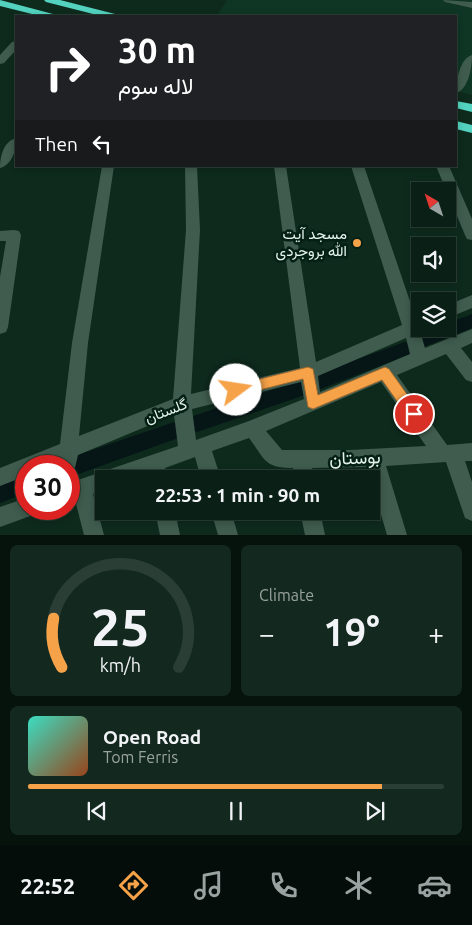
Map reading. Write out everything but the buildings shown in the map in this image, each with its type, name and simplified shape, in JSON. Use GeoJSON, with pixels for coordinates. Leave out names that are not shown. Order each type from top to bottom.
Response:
{"type":"FeatureCollection","features":[{"type":"Feature","properties":{"kind":"highway"},"geometry":{"type":"LineString","coordinates":[[49,0],[108,15]]}},
{"type":"Feature","properties":{"kind":"highway"},"geometry":{"type":"LineString","coordinates":[[0,3],[43,15]]}},
{"type":"Feature","properties":{"kind":"highway"},"geometry":{"type":"LineString","coordinates":[[457,104],[472,108]]}},
{"type":"Feature","properties":{"kind":"highway"},"geometry":{"type":"LineString","coordinates":[[457,124],[472,129]]}},
{"type":"Feature","properties":{"kind":"street"},"geometry":{"type":"LineString","coordinates":[[448,0],[472,5]]}},
{"type":"Feature","properties":{"kind":"street"},"geometry":{"type":"LineString","coordinates":[[0,61],[15,45]]}},
{"type":"Feature","properties":{"kind":"street"},"geometry":{"type":"LineString","coordinates":[[457,88],[472,58]]}},
{"type":"Feature","properties":{"kind":"street"},"geometry":{"type":"LineString","coordinates":[[0,164],[15,143]]}},
{"type":"Feature","properties":{"kind":"street"},"geometry":{"type":"LineString","coordinates":[[67,455],[80,343],[108,167]]}},
{"type":"Feature","properties":{"kind":"street"},"geometry":{"type":"LineString","coordinates":[[191,167],[194,230],[182,404],[194,449],[206,470]]}},
{"type":"Feature","properties":{"kind":"street"},"geometry":{"type":"LineString","coordinates":[[280,167],[313,403]]}},
{"type":"Feature","properties":{"kind":"street"},"geometry":{"type":"LineString","coordinates":[[356,167],[411,313]]}},
{"type":"Feature","properties":{"kind":"street"},"geometry":{"type":"LineString","coordinates":[[442,167],[472,235]]}},
{"type":"Feature","properties":{"kind":"street"},"geometry":{"type":"LineString","coordinates":[[0,327],[7,236]]}},
{"type":"Feature","properties":{"kind":"street"},"geometry":{"type":"LineString","coordinates":[[456,309],[472,302]]}},
{"type":"Feature","properties":{"kind":"street","name":"گلستان"},"geometry":{"type":"LineString","coordinates":[[73,455],[182,404],[308,372],[411,328]]}},
{"type":"Feature","properties":{"kind":"street"},"geometry":{"type":"LineString","coordinates":[[158,470],[194,449],[253,428],[472,336]]}},
{"type":"Feature","properties":{"kind":"street"},"geometry":{"type":"LineString","coordinates":[[417,337],[420,358]]}},
{"type":"Feature","properties":{"kind":"street"},"geometry":{"type":"LineString","coordinates":[[449,346],[472,375]]}},
{"type":"Feature","properties":{"kind":"street"},"geometry":{"type":"LineString","coordinates":[[385,373],[456,454],[472,511]]}},
{"type":"Feature","properties":{"kind":"street","name":"بوستان"},"geometry":{"type":"LineString","coordinates":[[253,428],[277,459],[456,454]]}},
{"type":"Feature","properties":{"kind":"street"},"geometry":{"type":"LineString","coordinates":[[374,457],[397,535]]}},
{"type":"Feature","properties":{"kind":"street"},"geometry":{"type":"LineString","coordinates":[[301,459],[303,470]]}},
{"type":"Feature","properties":{"kind":"street","name":"گلستان"},"geometry":{"type":"LineString","coordinates":[[0,477],[15,471]]}},
{"type":"Feature","properties":{"kind":"street"},"geometry":{"type":"LineString","coordinates":[[80,489],[95,484]]}},
{"type":"Feature","properties":{"kind":"street"},"geometry":{"type":"LineString","coordinates":[[80,500],[94,535]]}},
{"type":"Feature","properties":{"kind":"street"},"geometry":{"type":"LineString","coordinates":[[0,517],[15,512]]}},
{"type":"Feature","properties":{"kind":"street"},"geometry":{"type":"LineString","coordinates":[[167,520],[170,535]]}},
{"type":"Feature","properties":{"kind":"street"},"geometry":{"type":"LineString","coordinates":[[224,520],[228,535]]}},
{"type":"Feature","properties":{"kind":"street"},"geometry":{"type":"LineString","coordinates":[[312,520],[315,535]]}},
{"type":"Feature","properties":{"kind":"shaded area"},"geometry":{"type":"Polygon","coordinates":[[[227,0],[472,0],[472,95],[457,91],[457,15],[218,15],[227,0]]]}},
{"type":"Feature","properties":{"kind":"waterway"},"geometry":{"type":"LineString","coordinates":[[424,340],[472,321]]}},
{"type":"Feature","properties":{"kind":"waterway"},"geometry":{"type":"LineString","coordinates":[[318,382],[405,349]]}},
{"type":"Feature","properties":{"kind":"waterway"},"geometry":{"type":"LineString","coordinates":[[197,423],[301,388]]}},
{"type":"Feature","properties":{"kind":"waterway"},"geometry":{"type":"LineString","coordinates":[[80,464],[174,431]]}},
{"type":"Feature","properties":{"kind":"waterway"},"geometry":{"type":"LineString","coordinates":[[0,493],[15,487]]}},
{"type":"Feature","properties":{"kind":"place","name":"مسجد آیت الله بروجردی"},"geometry":{"type":"Point","coordinates":[357,243]}},
{"type":"Feature","properties":{"kind":"route"},"geometry":{"type":"LineString","coordinates":[[236,390],[308,372],[313,403],[385,373],[414,414]]}}]}
